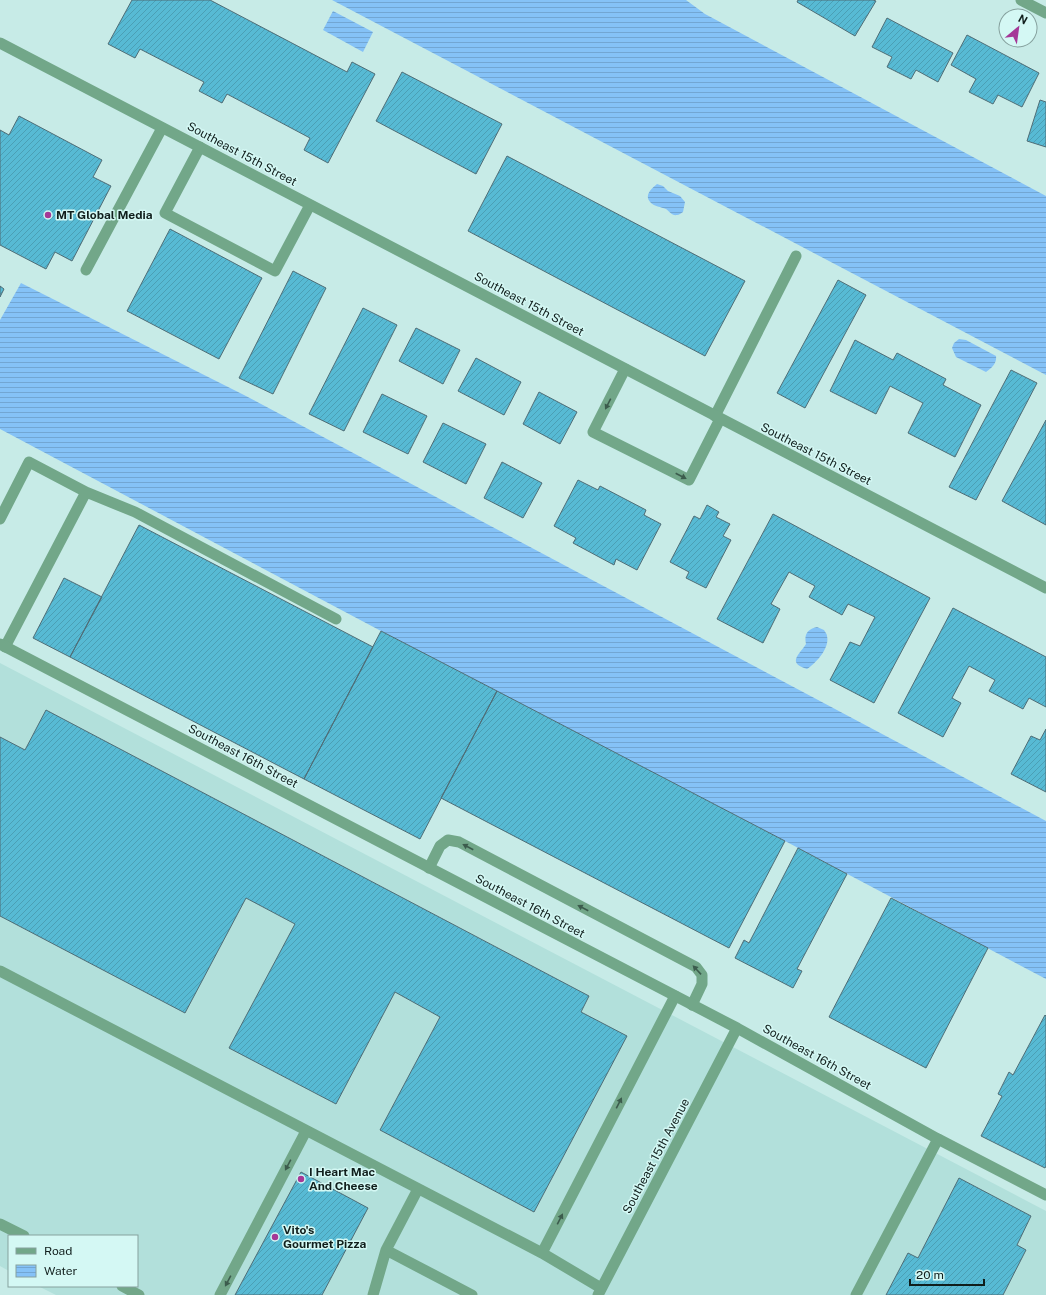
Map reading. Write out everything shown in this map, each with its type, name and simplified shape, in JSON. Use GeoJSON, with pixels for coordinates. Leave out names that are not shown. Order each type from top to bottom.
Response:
{"type":"FeatureCollection","features":[{"type":"Feature","properties":{"kind":"street"},"geometry":{"type":"LineString","coordinates":[[1021,0],[1046,13]]}},
{"type":"Feature","properties":{"kind":"street","name":"Southeast 15th Street"},"geometry":{"type":"LineString","coordinates":[[0,43],[1046,588]]}},
{"type":"Feature","properties":{"kind":"street"},"geometry":{"type":"LineString","coordinates":[[86,270],[162,128]]}},
{"type":"Feature","properties":{"kind":"street"},"geometry":{"type":"LineString","coordinates":[[200,147],[165,213],[275,271],[310,205]]}},
{"type":"Feature","properties":{"kind":"street"},"geometry":{"type":"LineString","coordinates":[[625,369],[593,432],[689,480],[796,256]]}},
{"type":"Feature","properties":{"kind":"street"},"geometry":{"type":"LineString","coordinates":[[0,520],[29,462],[86,492],[135,512],[336,619]]}},
{"type":"Feature","properties":{"kind":"street"},"geometry":{"type":"LineString","coordinates":[[3,646],[86,492]]}},
{"type":"Feature","properties":{"kind":"street","name":"Southeast 16th Street"},"geometry":{"type":"LineString","coordinates":[[3,646],[737,1028],[938,1139],[1046,1195]]}},
{"type":"Feature","properties":{"kind":"street"},"geometry":{"type":"LineString","coordinates":[[429,868],[440,846],[448,840],[459,842],[696,967],[702,976],[702,984],[692,1005]]}},
{"type":"Feature","properties":{"kind":"street"},"geometry":{"type":"LineString","coordinates":[[0,971],[542,1253],[600,1292]]}},
{"type":"Feature","properties":{"kind":"street"},"geometry":{"type":"LineString","coordinates":[[542,1253],[675,996]]}},
{"type":"Feature","properties":{"kind":"street","name":"Southeast 15th Avenue"},"geometry":{"type":"LineString","coordinates":[[600,1292],[737,1028]]}},
{"type":"Feature","properties":{"kind":"street"},"geometry":{"type":"LineString","coordinates":[[220,1295],[306,1131]]}},
{"type":"Feature","properties":{"kind":"street"},"geometry":{"type":"LineString","coordinates":[[856,1295],[938,1139]]}},
{"type":"Feature","properties":{"kind":"street"},"geometry":{"type":"LineString","coordinates":[[373,1295],[386,1250],[418,1189]]}},
{"type":"Feature","properties":{"kind":"street"},"geometry":{"type":"LineString","coordinates":[[0,1224],[22,1235]]}},
{"type":"Feature","properties":{"kind":"street"},"geometry":{"type":"LineString","coordinates":[[386,1250],[472,1295]]}},
{"type":"Feature","properties":{"kind":"street"},"geometry":{"type":"LineString","coordinates":[[124,1287],[139,1295]]}},
{"type":"Feature","properties":{"kind":"shaded area"},"geometry":{"type":"Polygon","coordinates":[[[0,663],[1046,1211],[1046,1295],[56,1295],[40,1287],[138,1287],[138,1235],[8,1235],[8,1270],[0,1266],[0,663]]]}},
{"type":"Feature","properties":{"kind":"water"},"geometry":{"type":"Polygon","coordinates":[[[332,0],[686,0],[705,14],[1046,196],[1046,375],[332,0]]]}},
{"type":"Feature","properties":{"kind":"water"},"geometry":{"type":"Polygon","coordinates":[[[333,11],[373,32],[363,52],[323,30],[333,11]]]}},
{"type":"Feature","properties":{"kind":"water"},"geometry":{"type":"Polygon","coordinates":[[[657,184],[680,196],[685,202],[683,212],[678,215],[674,215],[666,209],[651,203],[648,195],[657,184]]]}},
{"type":"Feature","properties":{"kind":"water"},"geometry":{"type":"Polygon","coordinates":[[[21,283],[244,395],[1046,821],[1046,979],[785,841],[381,631],[0,429],[0,320],[21,283]]]}},
{"type":"Feature","properties":{"kind":"water"},"geometry":{"type":"Polygon","coordinates":[[[959,339],[966,340],[996,356],[994,365],[986,372],[956,357],[952,348],[954,343],[959,339]]]}},
{"type":"Feature","properties":{"kind":"water"},"geometry":{"type":"Polygon","coordinates":[[[817,627],[824,630],[827,635],[827,641],[822,655],[807,669],[797,664],[796,658],[806,644],[805,638],[807,633],[811,629],[817,627]]]}},
{"type":"Feature","properties":{"kind":"building"},"geometry":{"type":"Polygon","coordinates":[[[132,0],[210,0],[347,72],[352,62],[375,74],[328,163],[304,150],[310,138],[227,94],[222,103],[199,91],[204,82],[140,49],[135,58],[108,44],[132,0]]]}},
{"type":"Feature","properties":{"kind":"building"},"geometry":{"type":"Polygon","coordinates":[[[798,0],[876,1],[855,36],[797,2],[798,0]]]}},
{"type":"Feature","properties":{"kind":"building"},"geometry":{"type":"Polygon","coordinates":[[[887,18],[953,53],[938,82],[916,70],[911,79],[887,67],[892,57],[872,47],[887,18]]]}},
{"type":"Feature","properties":{"kind":"building"},"geometry":{"type":"Polygon","coordinates":[[[967,35],[1039,73],[1022,107],[998,95],[993,104],[969,92],[976,79],[951,65],[967,35]]]}},
{"type":"Feature","properties":{"kind":"building"},"geometry":{"type":"Polygon","coordinates":[[[402,72],[502,124],[476,174],[376,121],[402,72]]]}},
{"type":"Feature","properties":{"kind":"building"},"geometry":{"type":"Polygon","coordinates":[[[1040,100],[1046,102],[1046,147],[1027,141],[1040,100]]]}},
{"type":"Feature","properties":{"kind":"building","name":"MT Global Media"},"geometry":{"type":"Polygon","coordinates":[[[19,116],[102,160],[93,177],[111,186],[72,261],[55,252],[46,269],[0,245],[0,130],[9,135],[19,116]]]}},
{"type":"Feature","properties":{"kind":"building"},"geometry":{"type":"Polygon","coordinates":[[[507,156],[745,281],[705,356],[468,231],[507,156]]]}},
{"type":"Feature","properties":{"kind":"building"},"geometry":{"type":"Polygon","coordinates":[[[170,229],[262,278],[219,359],[127,311],[170,229]]]}},
{"type":"Feature","properties":{"kind":"building"},"geometry":{"type":"Polygon","coordinates":[[[293,271],[326,288],[273,394],[239,378],[293,271]]]}},
{"type":"Feature","properties":{"kind":"building"},"geometry":{"type":"Polygon","coordinates":[[[838,280],[866,295],[805,408],[777,393],[838,280]]]}},
{"type":"Feature","properties":{"kind":"building"},"geometry":{"type":"Polygon","coordinates":[[[0,286],[4,289],[0,297],[0,286]]]}},
{"type":"Feature","properties":{"kind":"building"},"geometry":{"type":"Polygon","coordinates":[[[363,308],[397,325],[344,431],[309,414],[363,308]]]}},
{"type":"Feature","properties":{"kind":"building"},"geometry":{"type":"Polygon","coordinates":[[[416,328],[460,350],[443,384],[399,361],[416,328]]]}},
{"type":"Feature","properties":{"kind":"building"},"geometry":{"type":"Polygon","coordinates":[[[855,340],[893,360],[897,353],[946,379],[943,385],[981,405],[955,457],[908,433],[923,403],[890,386],[876,414],[830,391],[855,340]]]}},
{"type":"Feature","properties":{"kind":"building"},"geometry":{"type":"Polygon","coordinates":[[[476,358],[521,382],[504,415],[458,391],[476,358]]]}},
{"type":"Feature","properties":{"kind":"building"},"geometry":{"type":"Polygon","coordinates":[[[1011,370],[1037,383],[976,500],[949,487],[1011,370]]]}},
{"type":"Feature","properties":{"kind":"building"},"geometry":{"type":"Polygon","coordinates":[[[539,392],[577,412],[560,444],[523,424],[539,392]]]}},
{"type":"Feature","properties":{"kind":"building"},"geometry":{"type":"Polygon","coordinates":[[[382,394],[427,416],[408,454],[363,432],[382,394]]]}},
{"type":"Feature","properties":{"kind":"building"},"geometry":{"type":"Polygon","coordinates":[[[1046,420],[1046,525],[1002,501],[1046,420]]]}},
{"type":"Feature","properties":{"kind":"building"},"geometry":{"type":"Polygon","coordinates":[[[443,423],[486,444],[466,484],[423,462],[443,423]]]}},
{"type":"Feature","properties":{"kind":"building"},"geometry":{"type":"Polygon","coordinates":[[[502,462],[542,483],[523,518],[484,498],[502,462]]]}},
{"type":"Feature","properties":{"kind":"building"},"geometry":{"type":"Polygon","coordinates":[[[578,480],[598,490],[600,486],[646,510],[644,515],[661,524],[637,570],[616,559],[614,565],[573,543],[576,538],[554,526],[578,480]]]}},
{"type":"Feature","properties":{"kind":"building"},"geometry":{"type":"Polygon","coordinates":[[[707,505],[719,512],[716,517],[730,524],[723,536],[731,540],[706,588],[686,578],[689,572],[670,562],[694,516],[700,519],[707,505]]]}},
{"type":"Feature","properties":{"kind":"building"},"geometry":{"type":"Polygon","coordinates":[[[773,514],[930,598],[874,703],[830,680],[850,642],[860,646],[875,617],[848,604],[842,615],[809,597],[815,586],[789,572],[771,604],[780,609],[763,643],[717,619],[773,514]]]}},
{"type":"Feature","properties":{"kind":"building"},"geometry":{"type":"Polygon","coordinates":[[[139,525],[373,647],[304,779],[70,657],[139,525]]]}},
{"type":"Feature","properties":{"kind":"building"},"geometry":{"type":"Polygon","coordinates":[[[64,578],[102,597],[70,657],[33,638],[64,578]]]}},
{"type":"Feature","properties":{"kind":"building"},"geometry":{"type":"Polygon","coordinates":[[[953,608],[1046,657],[1046,707],[1029,698],[1023,709],[989,691],[995,680],[969,666],[952,698],[961,703],[943,737],[898,713],[953,608]]]}},
{"type":"Feature","properties":{"kind":"building"},"geometry":{"type":"Polygon","coordinates":[[[381,631],[497,691],[420,839],[304,779],[381,631]]]}},
{"type":"Feature","properties":{"kind":"building"},"geometry":{"type":"Polygon","coordinates":[[[497,691],[785,841],[729,948],[441,798],[497,691]]]}},
{"type":"Feature","properties":{"kind":"building"},"geometry":{"type":"Polygon","coordinates":[[[46,710],[589,996],[581,1012],[627,1036],[534,1212],[380,1130],[440,1017],[395,992],[336,1104],[229,1048],[295,924],[246,898],[185,1013],[0,916],[0,737],[25,750],[46,710]]]}},
{"type":"Feature","properties":{"kind":"building"},"geometry":{"type":"Polygon","coordinates":[[[1046,729],[1046,792],[1011,774],[1031,736],[1040,740],[1046,729]]]}},
{"type":"Feature","properties":{"kind":"building"},"geometry":{"type":"Polygon","coordinates":[[[798,848],[847,874],[797,969],[802,971],[793,988],[735,958],[744,940],[749,943],[798,848]]]}},
{"type":"Feature","properties":{"kind":"building"},"geometry":{"type":"Polygon","coordinates":[[[891,898],[988,948],[926,1068],[829,1017],[891,898]]]}},
{"type":"Feature","properties":{"kind":"building"},"geometry":{"type":"Polygon","coordinates":[[[1045,1015],[1045,1168],[981,1136],[1002,1096],[998,1094],[1009,1072],[1013,1075],[1045,1015]]]}},
{"type":"Feature","properties":{"kind":"building"},"geometry":{"type":"Polygon","coordinates":[[[301,1172],[368,1208],[322,1295],[235,1295],[301,1172]]]}},
{"type":"Feature","properties":{"kind":"building"},"geometry":{"type":"Polygon","coordinates":[[[959,1178],[1031,1216],[1017,1245],[1026,1250],[1003,1295],[886,1295],[908,1253],[918,1258],[959,1178]]]}},
{"type":"Feature","properties":{"kind":"place","name":"MT Global Media"},"geometry":{"type":"Point","coordinates":[48,215]}},
{"type":"Feature","properties":{"kind":"place","name":"I Heart Mac And Cheese"},"geometry":{"type":"Point","coordinates":[301,1179]}},
{"type":"Feature","properties":{"kind":"place","name":"Vito's Gourmet Pizza"},"geometry":{"type":"Point","coordinates":[275,1237]}}]}
